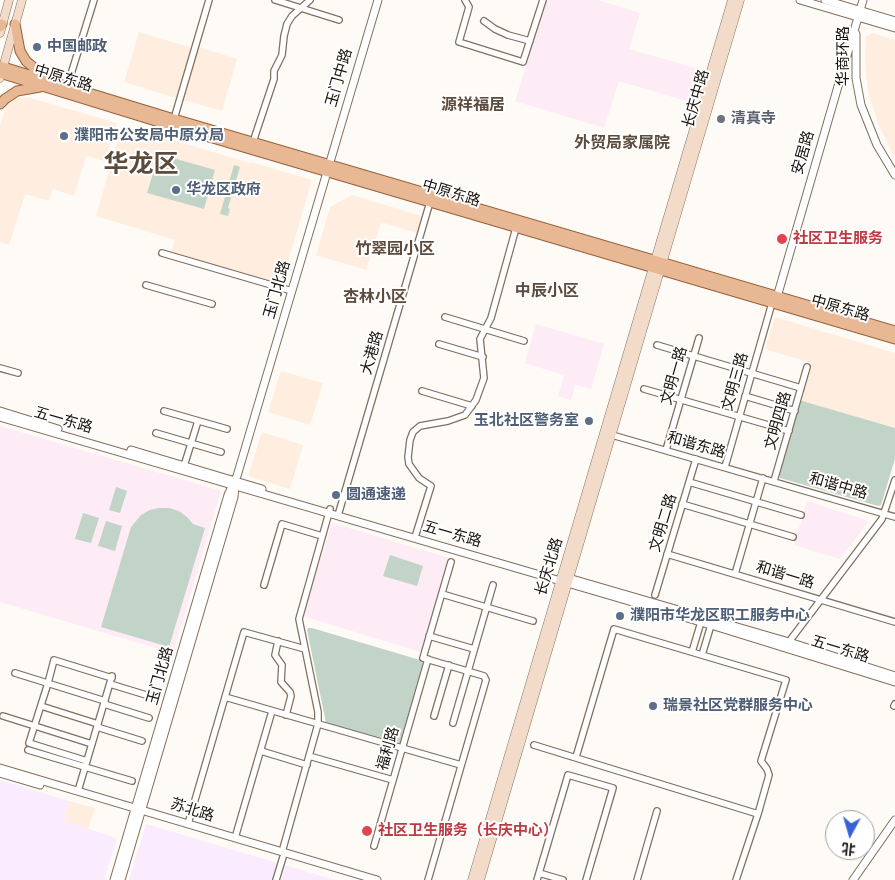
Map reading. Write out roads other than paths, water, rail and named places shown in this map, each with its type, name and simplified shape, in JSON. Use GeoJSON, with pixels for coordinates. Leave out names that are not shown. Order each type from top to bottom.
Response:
{"type":"FeatureCollection","features":[{"type":"Feature","properties":{"kind":"main road"},"geometry":{"type":"LineString","coordinates":[[1,28],[9,0]]}},
{"type":"Feature","properties":{"kind":"main road"},"geometry":{"type":"LineString","coordinates":[[1,72],[22,0]]}},
{"type":"Feature","properties":{"kind":"main road","name":"长庆中路"},"geometry":{"type":"LineString","coordinates":[[658,266],[732,0]]}},
{"type":"Feature","properties":{"kind":"main road","name":"长庆中路"},"geometry":{"type":"LineString","coordinates":[[658,266],[740,0]]}},
{"type":"Feature","properties":{"kind":"main road"},"geometry":{"type":"LineString","coordinates":[[0,104],[17,91],[46,84],[20,51],[15,24]]}},
{"type":"Feature","properties":{"kind":"main road","name":"中原东路"},"geometry":{"type":"LineString","coordinates":[[1,72],[774,300],[895,339]]}},
{"type":"Feature","properties":{"kind":"main road","name":"中原东路"},"geometry":{"type":"LineString","coordinates":[[46,84],[67,87],[253,142],[430,202],[516,228],[658,266]]}},
{"type":"Feature","properties":{"kind":"main road","name":"长庆北路"},"geometry":{"type":"LineString","coordinates":[[480,880],[565,579],[612,434],[658,266]]}},
{"type":"Feature","properties":{"kind":"main road","name":"长庆北路"},"geometry":{"type":"LineString","coordinates":[[472,880],[565,579],[658,266]]}},
{"type":"Feature","properties":{"kind":"main road","name":"中原东路"},"geometry":{"type":"LineString","coordinates":[[774,300],[895,331]]}},
{"type":"Feature","properties":{"kind":"street"},"geometry":{"type":"LineString","coordinates":[[67,87],[94,0]]}},
{"type":"Feature","properties":{"kind":"street"},"geometry":{"type":"LineString","coordinates":[[174,119],[209,0]]}},
{"type":"Feature","properties":{"kind":"street"},"geometry":{"type":"LineString","coordinates":[[275,0],[339,20]]}},
{"type":"Feature","properties":{"kind":"street"},"geometry":{"type":"LineString","coordinates":[[253,142],[274,79],[274,71],[282,55],[287,24],[292,16],[310,0]]}},
{"type":"Feature","properties":{"kind":"street","name":"玉门中路"},"geometry":{"type":"LineString","coordinates":[[328,168],[378,0]]}},
{"type":"Feature","properties":{"kind":"street"},"geometry":{"type":"LineString","coordinates":[[465,0],[469,7],[459,42],[523,62],[543,0]]}},
{"type":"Feature","properties":{"kind":"street"},"geometry":{"type":"LineString","coordinates":[[800,0],[895,21]]}},
{"type":"Feature","properties":{"kind":"street"},"geometry":{"type":"LineString","coordinates":[[824,0],[895,28]]}},
{"type":"Feature","properties":{"kind":"street"},"geometry":{"type":"LineString","coordinates":[[859,14],[863,0]]}},
{"type":"Feature","properties":{"kind":"street","name":"华商环路"},"geometry":{"type":"LineString","coordinates":[[859,14],[855,49],[858,91],[877,146],[895,175]]}},
{"type":"Feature","properties":{"kind":"street","name":"安居路"},"geometry":{"type":"LineString","coordinates":[[774,300],[859,14]]}},
{"type":"Feature","properties":{"kind":"street"},"geometry":{"type":"LineString","coordinates":[[484,21],[508,35],[530,41]]}},
{"type":"Feature","properties":{"kind":"street","name":"玉门北路"},"geometry":{"type":"LineString","coordinates":[[114,880],[138,811],[234,497],[235,484],[328,168]]}},
{"type":"Feature","properties":{"kind":"street","name":"大港路"},"geometry":{"type":"LineString","coordinates":[[339,512],[430,202]]}},
{"type":"Feature","properties":{"kind":"street"},"geometry":{"type":"LineString","coordinates":[[416,534],[431,486],[419,478],[409,464],[408,449],[413,432],[416,428],[427,423],[458,419],[465,415],[480,391],[484,378],[480,340],[491,318],[516,228]]}},
{"type":"Feature","properties":{"kind":"street"},"geometry":{"type":"LineString","coordinates":[[162,253],[292,292]]}},
{"type":"Feature","properties":{"kind":"street"},"geometry":{"type":"LineString","coordinates":[[146,285],[212,304]]}},
{"type":"Feature","properties":{"kind":"street","name":"文明三路"},"geometry":{"type":"LineString","coordinates":[[725,467],[774,300]]}},
{"type":"Feature","properties":{"kind":"street"},"geometry":{"type":"LineString","coordinates":[[444,317],[524,341]]}},
{"type":"Feature","properties":{"kind":"street","name":"文明一路"},"geometry":{"type":"LineString","coordinates":[[666,450],[699,338]]}},
{"type":"Feature","properties":{"kind":"street"},"geometry":{"type":"LineString","coordinates":[[439,344],[483,357]]}},
{"type":"Feature","properties":{"kind":"street"},"geometry":{"type":"LineString","coordinates":[[657,345],[801,388]]}},
{"type":"Feature","properties":{"kind":"street","name":"文明四路"},"geometry":{"type":"LineString","coordinates":[[774,481],[807,367]]}},
{"type":"Feature","properties":{"kind":"street"},"geometry":{"type":"LineString","coordinates":[[0,368],[18,373]]}},
{"type":"Feature","properties":{"kind":"street"},"geometry":{"type":"LineString","coordinates":[[644,389],[788,431]]}},
{"type":"Feature","properties":{"kind":"street"},"geometry":{"type":"LineString","coordinates":[[422,391],[472,406]]}},
{"type":"Feature","properties":{"kind":"street"},"geometry":{"type":"LineString","coordinates":[[745,396],[795,411]]}},
{"type":"Feature","properties":{"kind":"street"},"geometry":{"type":"LineString","coordinates":[[164,411],[227,429]]}},
{"type":"Feature","properties":{"kind":"street","name":"五一东路"},"geometry":{"type":"LineString","coordinates":[[0,412],[184,466],[235,484]]}},
{"type":"Feature","properties":{"kind":"street","name":"五一东路"},"geometry":{"type":"LineString","coordinates":[[0,417],[895,676]]}},
{"type":"Feature","properties":{"kind":"street"},"geometry":{"type":"LineString","coordinates":[[184,466],[198,421]]}},
{"type":"Feature","properties":{"kind":"street"},"geometry":{"type":"LineString","coordinates":[[156,433],[221,452]]}},
{"type":"Feature","properties":{"kind":"street","name":"和谐东路"},"geometry":{"type":"LineString","coordinates":[[612,434],[774,481]]}},
{"type":"Feature","properties":{"kind":"street","name":"文明二路"},"geometry":{"type":"LineString","coordinates":[[655,594],[696,459]]}},
{"type":"Feature","properties":{"kind":"street"},"geometry":{"type":"LineString","coordinates":[[735,574],[764,478]]}},
{"type":"Feature","properties":{"kind":"street"},"geometry":{"type":"LineString","coordinates":[[787,645],[885,514],[895,480]]}},
{"type":"Feature","properties":{"kind":"street","name":"和谐中路"},"geometry":{"type":"LineString","coordinates":[[774,481],[895,517]]}},
{"type":"Feature","properties":{"kind":"street"},"geometry":{"type":"LineString","coordinates":[[689,482],[801,515]]}},
{"type":"Feature","properties":{"kind":"street"},"geometry":{"type":"LineString","coordinates":[[682,504],[793,537]]}},
{"type":"Feature","properties":{"kind":"street"},"geometry":{"type":"LineString","coordinates":[[276,880],[318,724],[318,712],[299,615],[329,511]]}},
{"type":"Feature","properties":{"kind":"street","name":"五一东路"},"geometry":{"type":"LineString","coordinates":[[329,511],[339,512],[416,534],[711,625],[787,645],[895,682]]}},
{"type":"Feature","properties":{"kind":"street"},"geometry":{"type":"LineString","coordinates":[[264,585],[282,524],[322,536]]}},
{"type":"Feature","properties":{"kind":"street","name":"和谐一路"},"geometry":{"type":"LineString","coordinates":[[667,554],[895,622]]}},
{"type":"Feature","properties":{"kind":"street"},"geometry":{"type":"LineString","coordinates":[[451,562],[429,636],[474,649]]}},
{"type":"Feature","properties":{"kind":"street"},"geometry":{"type":"LineString","coordinates":[[453,723],[493,585]]}},
{"type":"Feature","properties":{"kind":"street"},"geometry":{"type":"LineString","coordinates":[[442,594],[533,621]]}},
{"type":"Feature","properties":{"kind":"street"},"geometry":{"type":"LineString","coordinates":[[692,652],[701,622]]}},
{"type":"Feature","properties":{"kind":"street"},"geometry":{"type":"LineString","coordinates":[[702,655],[711,625]]}},
{"type":"Feature","properties":{"kind":"street"},"geometry":{"type":"LineString","coordinates":[[576,757],[614,629],[786,680],[761,761],[767,769],[769,776],[736,880]]}},
{"type":"Feature","properties":{"kind":"street"},"geometry":{"type":"LineString","coordinates":[[188,824],[244,632],[305,649]]}},
{"type":"Feature","properties":{"kind":"street","name":"福利路"},"geometry":{"type":"LineString","coordinates":[[374,846],[428,659],[423,658],[429,636]]}},
{"type":"Feature","properties":{"kind":"street"},"geometry":{"type":"LineString","coordinates":[[278,641],[275,655],[282,665],[281,682],[290,692],[291,696],[286,715]]}},
{"type":"Feature","properties":{"kind":"street"},"geometry":{"type":"LineString","coordinates":[[428,659],[484,676],[486,680],[428,880]]}},
{"type":"Feature","properties":{"kind":"street"},"geometry":{"type":"LineString","coordinates":[[132,781],[29,743],[54,660],[112,679],[156,698]]}},
{"type":"Feature","properties":{"kind":"street"},"geometry":{"type":"LineString","coordinates":[[434,716],[449,666]]}},
{"type":"Feature","properties":{"kind":"street"},"geometry":{"type":"LineString","coordinates":[[15,673],[149,718]]}},
{"type":"Feature","properties":{"kind":"street"},"geometry":{"type":"LineString","coordinates":[[78,791],[112,679]]}},
{"type":"Feature","properties":{"kind":"street"},"geometry":{"type":"LineString","coordinates":[[225,697],[461,765]]}},
{"type":"Feature","properties":{"kind":"street"},"geometry":{"type":"LineString","coordinates":[[41,706],[142,740]]}},
{"type":"Feature","properties":{"kind":"street"},"geometry":{"type":"LineString","coordinates":[[235,838],[272,711]]}},
{"type":"Feature","properties":{"kind":"street"},"geometry":{"type":"LineString","coordinates":[[3,716],[92,744]]}},
{"type":"Feature","properties":{"kind":"street"},"geometry":{"type":"LineString","coordinates":[[534,745],[758,814]]}},
{"type":"Feature","properties":{"kind":"street"},"geometry":{"type":"LineString","coordinates":[[28,750],[86,764]]}},
{"type":"Feature","properties":{"kind":"street"},"geometry":{"type":"LineString","coordinates":[[261,750],[307,764]]}},
{"type":"Feature","properties":{"kind":"street"},"geometry":{"type":"LineString","coordinates":[[309,756],[393,780]]}},
{"type":"Feature","properties":{"kind":"street","name":"苏北路"},"geometry":{"type":"LineString","coordinates":[[0,768],[138,811],[377,880]]}},
{"type":"Feature","properties":{"kind":"street","name":"苏北路"},"geometry":{"type":"LineString","coordinates":[[0,773],[188,824],[361,880]]}},
{"type":"Feature","properties":{"kind":"street"},"geometry":{"type":"LineString","coordinates":[[537,880],[568,775],[613,788],[586,880]]}},
{"type":"Feature","properties":{"kind":"street","name":"玉门北路"},"geometry":{"type":"LineString","coordinates":[[120,880],[138,811]]}},
{"type":"Feature","properties":{"kind":"street"},"geometry":{"type":"LineString","coordinates":[[637,880],[657,811]]}},
{"type":"Feature","properties":{"kind":"street"},"geometry":{"type":"LineString","coordinates":[[853,880],[895,820]]}},
{"type":"Feature","properties":{"kind":"street"},"geometry":{"type":"LineString","coordinates":[[539,873],[563,880]]}},
{"type":"Feature","properties":{"kind":"place","name":"中国邮政"},"geometry":{"type":"Point","coordinates":[37,47]}},
{"type":"Feature","properties":{"kind":"place","name":"清真寺"},"geometry":{"type":"Point","coordinates":[721,119]}},
{"type":"Feature","properties":{"kind":"place","name":"濮阳市公安局中原分局"},"geometry":{"type":"Point","coordinates":[64,136]}},
{"type":"Feature","properties":{"kind":"place","name":"华龙区政府"},"geometry":{"type":"Point","coordinates":[176,190]}},
{"type":"Feature","properties":{"kind":"place","name":"社区卫生服务"},"geometry":{"type":"Point","coordinates":[782,239]}},
{"type":"Feature","properties":{"kind":"place","name":"玉北社区警务室"},"geometry":{"type":"Point","coordinates":[589,421]}},
{"type":"Feature","properties":{"kind":"place","name":"圆通速递"},"geometry":{"type":"Point","coordinates":[336,495]}},
{"type":"Feature","properties":{"kind":"place","name":"濮阳市华龙区职工服务中心"},"geometry":{"type":"Point","coordinates":[620,616]}},
{"type":"Feature","properties":{"kind":"place","name":"瑞景社区党群服务中心"},"geometry":{"type":"Point","coordinates":[653,706]}},
{"type":"Feature","properties":{"kind":"place","name":"社区卫生服务（长庆中心）"},"geometry":{"type":"Point","coordinates":[367,831]}},
{"type":"Feature","properties":{"kind":"district","name":"源祥福居"},"geometry":{"type":"Point","coordinates":[473,106]}},
{"type":"Feature","properties":{"kind":"district","name":"外贸局家属院"},"geometry":{"type":"Point","coordinates":[622,144]}},
{"type":"Feature","properties":{"kind":"district","name":"华龙区"},"geometry":{"type":"Point","coordinates":[141,166]}},
{"type":"Feature","properties":{"kind":"district","name":"竹翠园小区"},"geometry":{"type":"Point","coordinates":[395,250]}},
{"type":"Feature","properties":{"kind":"district","name":"中辰小区"},"geometry":{"type":"Point","coordinates":[547,292]}},
{"type":"Feature","properties":{"kind":"district","name":"杏林小区"},"geometry":{"type":"Point","coordinates":[375,298]}}]}
